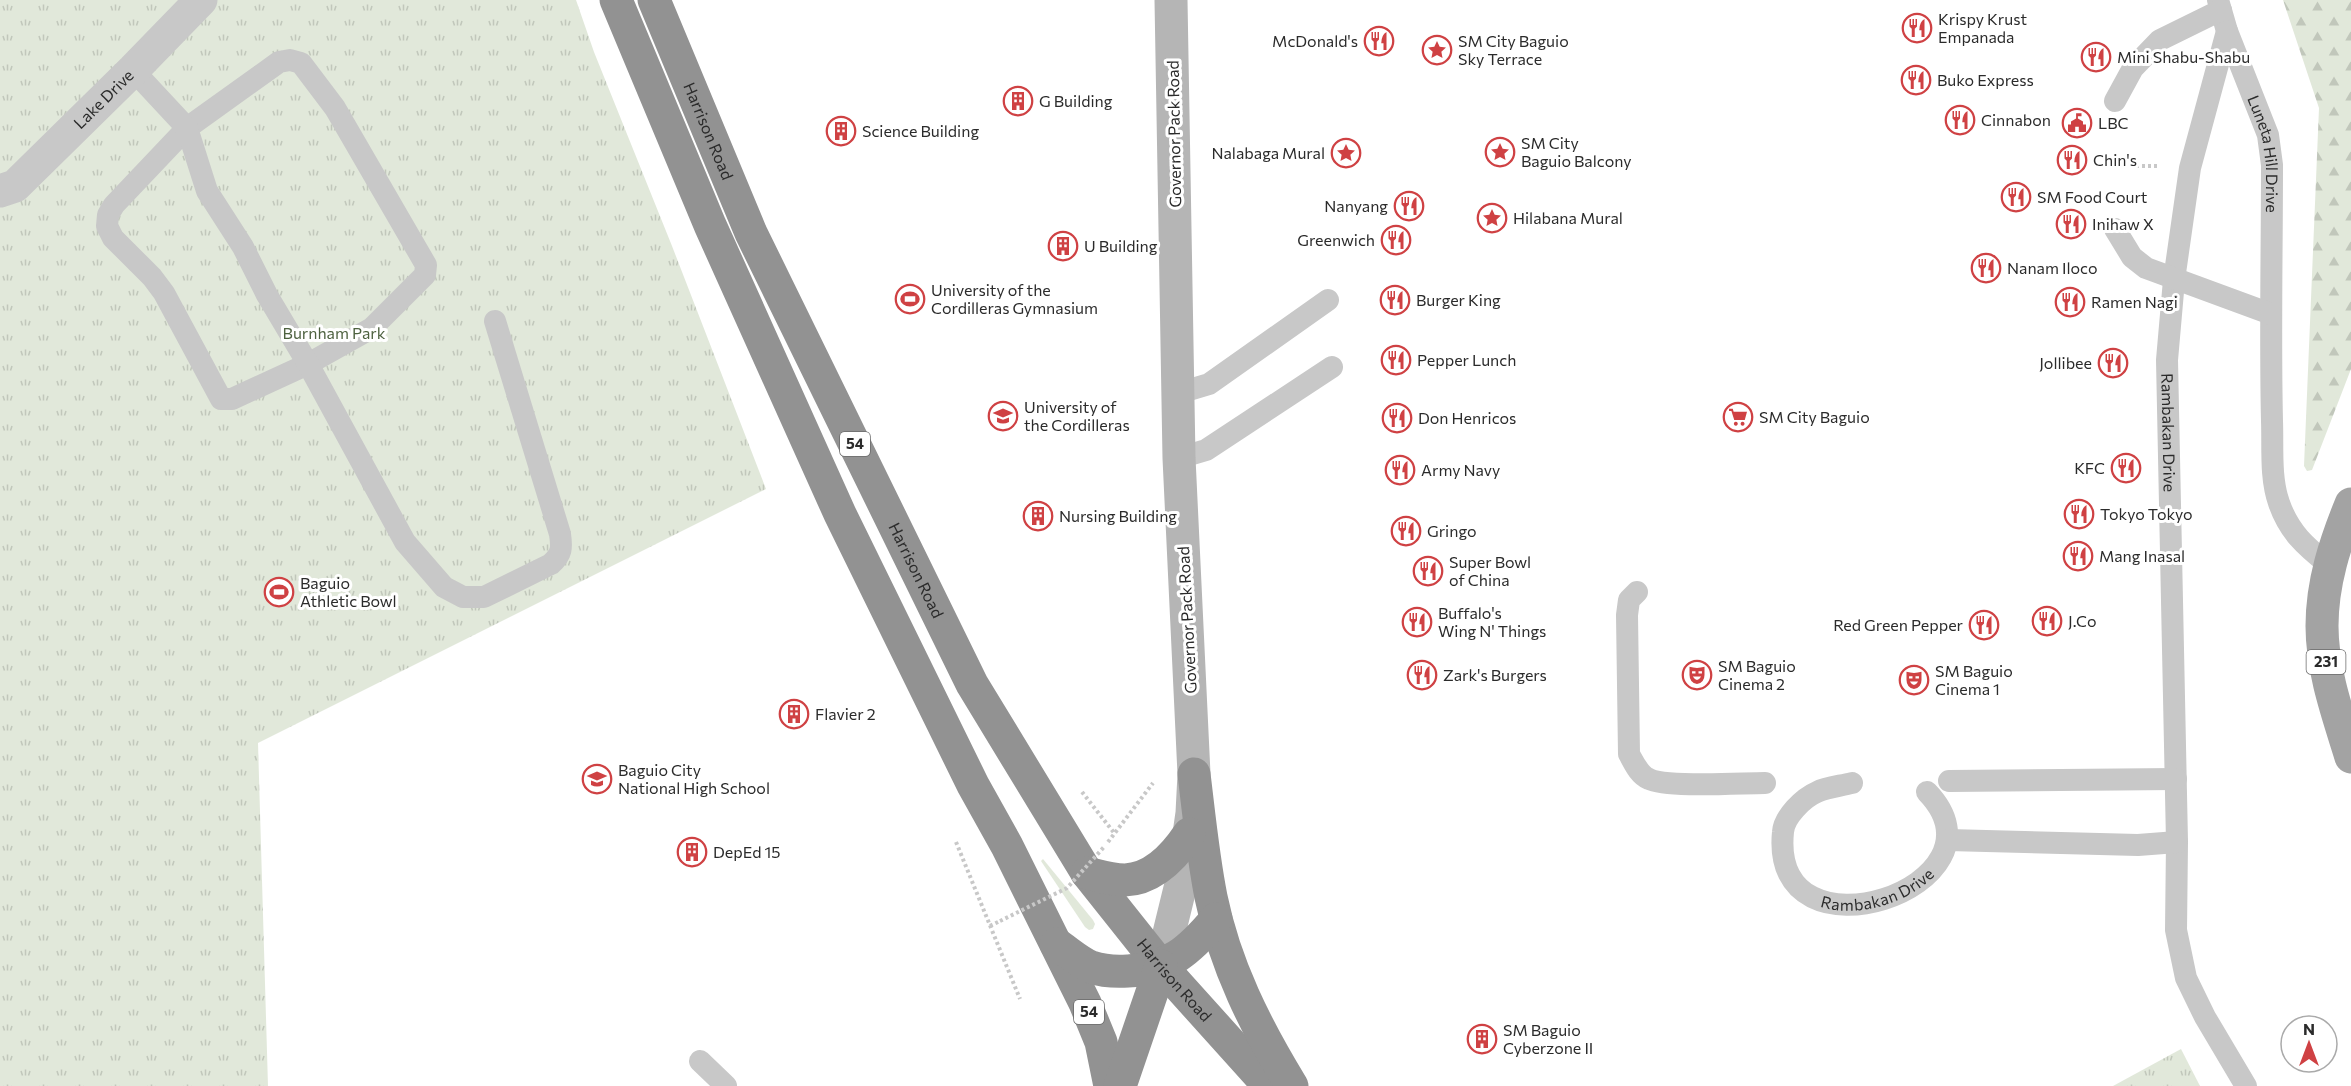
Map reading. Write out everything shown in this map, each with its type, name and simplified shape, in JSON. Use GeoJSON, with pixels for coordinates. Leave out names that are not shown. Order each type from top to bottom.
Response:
{"type":"FeatureCollection","features":[{"type":"Feature","properties":{"kind":"highway","name":"54"},"geometry":{"type":"LineString","coordinates":[[616,0],[710,225],[840,514],[974,785],[1055,942],[1097,1032],[1110,1086]]}},
{"type":"Feature","properties":{"kind":"highway","name":"Harrison Road"},"geometry":{"type":"LineString","coordinates":[[654,0],[751,233],[972,684],[1095,860],[1161,966],[1269,1086]]}},
{"type":"Feature","properties":{"kind":"highway"},"geometry":{"type":"LineString","coordinates":[[1194,774],[1216,920],[1251,1014],[1292,1086]]}},
{"type":"Feature","properties":{"kind":"highway"},"geometry":{"type":"LineString","coordinates":[[1095,860],[1114,879],[1135,879],[1165,862],[1189,834]]}},
{"type":"Feature","properties":{"kind":"highway"},"geometry":{"type":"LineString","coordinates":[[1055,942],[1090,966],[1112,972],[1161,966],[1183,953],[1216,920]]}},
{"type":"Feature","properties":{"kind":"highway","name":"Governor Pack Road"},"geometry":{"type":"LineString","coordinates":[[1120,1086],[1161,966]]}},
{"type":"Feature","properties":{"kind":"main road","name":"231"},"geometry":{"type":"LineString","coordinates":[[2351,504],[2329,565],[2322,625],[2324,655],[2332,695],[2351,757]]}},
{"type":"Feature","properties":{"kind":"street","name":"Lake Drive"},"geometry":{"type":"LineString","coordinates":[[0,191],[15,186],[201,0]]}},
{"type":"Feature","properties":{"kind":"street","name":"Governor Pack Road"},"geometry":{"type":"LineString","coordinates":[[1161,966],[1181,886],[1189,834],[1194,774],[1179,458],[1171,0]]}},
{"type":"Feature","properties":{"kind":"lane"},"geometry":{"type":"LineString","coordinates":[[2115,101],[2133,68],[2160,40],[2222,14]]}},
{"type":"Feature","properties":{"kind":"lane","name":"Rambakan Drive"},"geometry":{"type":"LineString","coordinates":[[2222,14],[2190,168],[2174,280],[2167,360],[2177,842],[2176,930],[2186,978],[2205,1017],[2246,1086]]}},
{"type":"Feature","properties":{"kind":"lane","name":"Luneta Hill Drive"},"geometry":{"type":"LineString","coordinates":[[2222,14],[2268,135],[2272,165],[2271,314],[2274,479],[2278,501],[2289,525],[2304,545],[2329,565]]}},
{"type":"Feature","properties":{"kind":"lane"},"geometry":{"type":"LineString","coordinates":[[290,60],[301,63],[335,108],[426,265],[425,275],[372,328],[308,363],[232,399],[220,399],[164,293],[153,277],[113,238],[107,226],[108,215],[114,205],[187,128],[279,62],[290,60]]}},
{"type":"Feature","properties":{"kind":"lane"},"geometry":{"type":"LineString","coordinates":[[133,70],[187,128],[207,191],[243,247],[267,295],[308,363],[405,542],[444,587],[463,597],[484,597],[551,564],[558,557],[562,548],[560,534],[495,321]]}},
{"type":"Feature","properties":{"kind":"lane"},"geometry":{"type":"LineString","coordinates":[[2115,229],[2132,257],[2146,268],[2271,314]]}},
{"type":"Feature","properties":{"kind":"lane"},"geometry":{"type":"LineString","coordinates":[[1179,393],[1209,384],[1328,300]]}},
{"type":"Feature","properties":{"kind":"lane"},"geometry":{"type":"LineString","coordinates":[[1179,458],[1206,450],[1332,367]]}},
{"type":"Feature","properties":{"kind":"lane"},"geometry":{"type":"LineString","coordinates":[[1637,592],[1629,600],[1627,615],[1629,754],[1637,769],[1648,779],[1665,783],[1765,783]]}},
{"type":"Feature","properties":{"kind":"lane"},"geometry":{"type":"LineString","coordinates":[[1949,781],[2176,779]]}},
{"type":"Feature","properties":{"kind":"lane","name":"Rambakan Drive"},"geometry":{"type":"LineString","coordinates":[[1852,783],[1816,792],[1796,808],[1783,826],[1781,850],[1790,874],[1804,894],[1827,904],[1850,905],[1874,902],[1896,895],[1918,884],[1935,868],[1947,840],[1942,813],[1936,801],[1927,792]]}},
{"type":"Feature","properties":{"kind":"lane","name":"Rambakan Drive"},"geometry":{"type":"LineString","coordinates":[[1947,840],[2138,845],[2177,842]]}},
{"type":"Feature","properties":{"kind":"lane"},"geometry":{"type":"LineString","coordinates":[[700,1061],[726,1086]]}},
{"type":"Feature","properties":{"kind":"path"},"geometry":{"type":"LineString","coordinates":[[2130,166],[2162,166]]}},
{"type":"Feature","properties":{"kind":"path"},"geometry":{"type":"LineString","coordinates":[[1078,787],[1115,834],[1153,783]]}},
{"type":"Feature","properties":{"kind":"path"},"geometry":{"type":"LineString","coordinates":[[956,842],[1020,999]]}},
{"type":"Feature","properties":{"kind":"path"},"geometry":{"type":"LineString","coordinates":[[990,926],[1067,888],[1095,860]]}},
{"type":"Feature","properties":{"kind":"green space","name":"Burnham Park"},"geometry":{"type":"Polygon","coordinates":[[[0,0],[576,0],[594,52],[766,489],[258,743],[268,1086],[0,1086],[0,0]]]}},
{"type":"Feature","properties":{"kind":"green space"},"geometry":{"type":"Polygon","coordinates":[[[2283,0],[2351,0],[2351,369],[2312,470],[2307,471],[2304,466],[2319,108],[2283,0]]]}},
{"type":"Feature","properties":{"kind":"green space"},"geometry":{"type":"Polygon","coordinates":[[[1043,859],[1093,920],[1095,924],[1093,929],[1089,930],[1085,927],[1041,861],[1043,859]]]}},
{"type":"Feature","properties":{"kind":"green space"},"geometry":{"type":"Polygon","coordinates":[[[2181,1049],[2200,1086],[2113,1086],[2181,1049]]]}},
{"type":"Feature","properties":{"kind":"place","name":"Krispy Krust Empanada"},"geometry":{"type":"Point","coordinates":[1917,28]}},
{"type":"Feature","properties":{"kind":"place","name":"McDonald's"},"geometry":{"type":"Point","coordinates":[1379,41]}},
{"type":"Feature","properties":{"kind":"place","name":"SM City Baguio Sky Terrace"},"geometry":{"type":"Point","coordinates":[1437,50]}},
{"type":"Feature","properties":{"kind":"place","name":"Mini Shabu-Shabu"},"geometry":{"type":"Point","coordinates":[2096,57]}},
{"type":"Feature","properties":{"kind":"place","name":"Buko Express"},"geometry":{"type":"Point","coordinates":[1916,80]}},
{"type":"Feature","properties":{"kind":"place","name":"G Building"},"geometry":{"type":"Point","coordinates":[1018,101]}},
{"type":"Feature","properties":{"kind":"place","name":"Cinnabon"},"geometry":{"type":"Point","coordinates":[1960,120]}},
{"type":"Feature","properties":{"kind":"place","name":"LBC"},"geometry":{"type":"Point","coordinates":[2077,123]}},
{"type":"Feature","properties":{"kind":"place","name":"Science Building"},"geometry":{"type":"Point","coordinates":[841,131]}},
{"type":"Feature","properties":{"kind":"place","name":"SM City Baguio Balcony"},"geometry":{"type":"Point","coordinates":[1500,152]}},
{"type":"Feature","properties":{"kind":"place","name":"Nalabaga Mural"},"geometry":{"type":"Point","coordinates":[1346,153]}},
{"type":"Feature","properties":{"kind":"place","name":"Chin's"},"geometry":{"type":"Point","coordinates":[2072,160]}},
{"type":"Feature","properties":{"kind":"place","name":"SM Food Court"},"geometry":{"type":"Point","coordinates":[2016,197]}},
{"type":"Feature","properties":{"kind":"place","name":"Nanyang"},"geometry":{"type":"Point","coordinates":[1409,206]}},
{"type":"Feature","properties":{"kind":"place","name":"Hilabana Mural"},"geometry":{"type":"Point","coordinates":[1492,218]}},
{"type":"Feature","properties":{"kind":"place","name":"Inihaw X"},"geometry":{"type":"Point","coordinates":[2071,224]}},
{"type":"Feature","properties":{"kind":"place","name":"Greenwich"},"geometry":{"type":"Point","coordinates":[1396,240]}},
{"type":"Feature","properties":{"kind":"place","name":"U Building"},"geometry":{"type":"Point","coordinates":[1063,246]}},
{"type":"Feature","properties":{"kind":"place","name":"Nanam Iloco"},"geometry":{"type":"Point","coordinates":[1986,268]}},
{"type":"Feature","properties":{"kind":"place","name":"University of the Cordilleras Gymnasium"},"geometry":{"type":"Point","coordinates":[910,299]}},
{"type":"Feature","properties":{"kind":"place","name":"Burger King"},"geometry":{"type":"Point","coordinates":[1395,300]}},
{"type":"Feature","properties":{"kind":"place","name":"Ramen Nagi"},"geometry":{"type":"Point","coordinates":[2070,302]}},
{"type":"Feature","properties":{"kind":"place","name":"Pepper Lunch"},"geometry":{"type":"Point","coordinates":[1396,360]}},
{"type":"Feature","properties":{"kind":"place","name":"Jollibee"},"geometry":{"type":"Point","coordinates":[2113,363]}},
{"type":"Feature","properties":{"kind":"place","name":"University of the Cordilleras"},"geometry":{"type":"Point","coordinates":[1003,416]}},
{"type":"Feature","properties":{"kind":"place","name":"SM City Baguio"},"geometry":{"type":"Point","coordinates":[1738,417]}},
{"type":"Feature","properties":{"kind":"place","name":"Don Henricos"},"geometry":{"type":"Point","coordinates":[1397,418]}},
{"type":"Feature","properties":{"kind":"place","name":"KFC"},"geometry":{"type":"Point","coordinates":[2126,468]}},
{"type":"Feature","properties":{"kind":"place","name":"Army Navy"},"geometry":{"type":"Point","coordinates":[1400,470]}},
{"type":"Feature","properties":{"kind":"place","name":"Tokyo Tokyo"},"geometry":{"type":"Point","coordinates":[2079,514]}},
{"type":"Feature","properties":{"kind":"place","name":"Nursing Building"},"geometry":{"type":"Point","coordinates":[1038,516]}},
{"type":"Feature","properties":{"kind":"place","name":"Gringo"},"geometry":{"type":"Point","coordinates":[1406,531]}},
{"type":"Feature","properties":{"kind":"place","name":"Mang Inasal"},"geometry":{"type":"Point","coordinates":[2078,556]}},
{"type":"Feature","properties":{"kind":"place","name":"Super Bowl of China"},"geometry":{"type":"Point","coordinates":[1428,571]}},
{"type":"Feature","properties":{"kind":"place","name":"Baguio Athletic Bowl"},"geometry":{"type":"Point","coordinates":[279,592]}},
{"type":"Feature","properties":{"kind":"place","name":"J.Co"},"geometry":{"type":"Point","coordinates":[2047,621]}},
{"type":"Feature","properties":{"kind":"place","name":"Buffalo's Wing N' Things"},"geometry":{"type":"Point","coordinates":[1417,622]}},
{"type":"Feature","properties":{"kind":"place","name":"Red Green Pepper"},"geometry":{"type":"Point","coordinates":[1984,625]}},
{"type":"Feature","properties":{"kind":"place","name":"Zark's Burgers"},"geometry":{"type":"Point","coordinates":[1422,675]}},
{"type":"Feature","properties":{"kind":"place","name":"SM Baguio Cinema 2"},"geometry":{"type":"Point","coordinates":[1697,675]}},
{"type":"Feature","properties":{"kind":"place","name":"SM Baguio Cinema 1"},"geometry":{"type":"Point","coordinates":[1914,680]}},
{"type":"Feature","properties":{"kind":"place","name":"Flavier 2"},"geometry":{"type":"Point","coordinates":[794,714]}},
{"type":"Feature","properties":{"kind":"place","name":"Baguio City National High School"},"geometry":{"type":"Point","coordinates":[597,779]}},
{"type":"Feature","properties":{"kind":"place","name":"DepEd 15"},"geometry":{"type":"Point","coordinates":[692,852]}},
{"type":"Feature","properties":{"kind":"place","name":"SM Baguio Cyberzone II"},"geometry":{"type":"Point","coordinates":[1482,1039]}}]}
